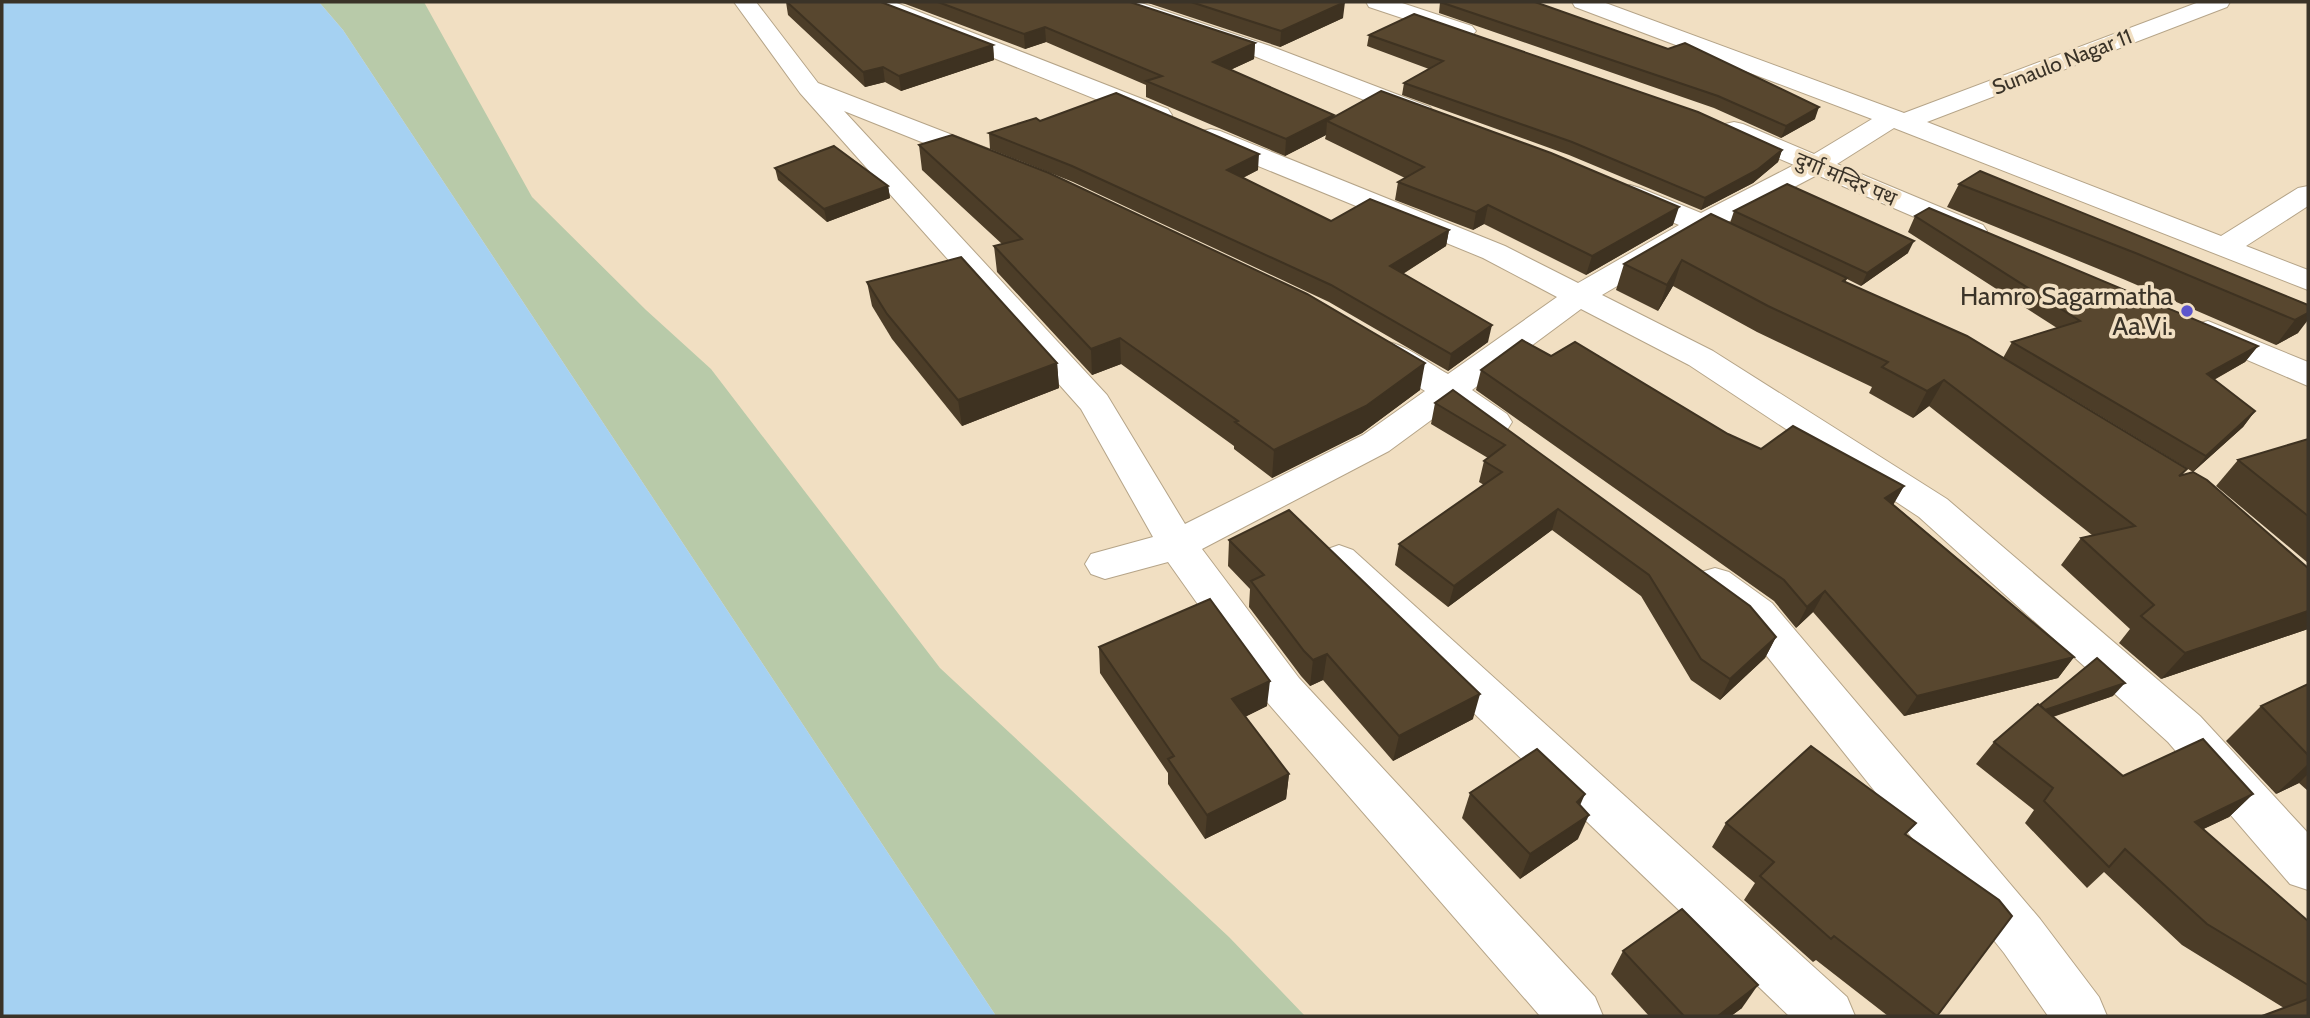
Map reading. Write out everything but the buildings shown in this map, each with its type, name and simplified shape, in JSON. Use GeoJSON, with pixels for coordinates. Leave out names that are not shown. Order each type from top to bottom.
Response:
{"type":"FeatureCollection","features":[{"type":"Feature","properties":{"kind":"street"},"geometry":{"type":"LineString","coordinates":[[745,2],[809,88],[1095,403],[1177,545],[1283,690],[1576,1016]]}},
{"type":"Feature","properties":{"kind":"street"},"geometry":{"type":"LineString","coordinates":[[875,2],[1111,94],[1302,176],[1494,252],[1701,358],[1933,508],[2184,729],[2308,868]]}},
{"type":"Feature","properties":{"kind":"street"},"geometry":{"type":"LineString","coordinates":[[1117,2],[1211,36],[1262,51],[1453,125]]}},
{"type":"Feature","properties":{"kind":"street"},"geometry":{"type":"LineString","coordinates":[[1377,2],[1486,39]]}},
{"type":"Feature","properties":{"kind":"street","name":"Sunaulo Nagar 11"},"geometry":{"type":"LineString","coordinates":[[1105,564],[1295,518],[1376,443],[1578,296],[1702,224],[1898,120],[2219,2]]}},
{"type":"Feature","properties":{"kind":"street"},"geometry":{"type":"LineString","coordinates":[[1594,3],[2308,281]]}},
{"type":"Feature","properties":{"kind":"street"},"geometry":{"type":"LineString","coordinates":[[809,88],[1016,170]]}},
{"type":"Feature","properties":{"kind":"street","name":"दुर्गा मन्दिर पथ"},"geometry":{"type":"LineString","coordinates":[[1716,121],[1814,166],[1998,242]]}},
{"type":"Feature","properties":{"kind":"street"},"geometry":{"type":"LineString","coordinates":[[1606,184],[1702,224],[1772,261]]}},
{"type":"Feature","properties":{"kind":"street"},"geometry":{"type":"LineString","coordinates":[[2224,248],[2308,194]]}},
{"type":"Feature","properties":{"kind":"street"},"geometry":{"type":"LineString","coordinates":[[2186,321],[2308,375]]}},
{"type":"Feature","properties":{"kind":"street"},"geometry":{"type":"LineString","coordinates":[[1353,332],[1449,390],[1526,446]]}},
{"type":"Feature","properties":{"kind":"street"},"geometry":{"type":"LineString","coordinates":[[2248,349],[2308,393]]}},
{"type":"Feature","properties":{"kind":"street"},"geometry":{"type":"LineString","coordinates":[[1295,518],[1828,1016]]}},
{"type":"Feature","properties":{"kind":"street"},"geometry":{"type":"LineString","coordinates":[[1691,566],[1757,614],[2022,936],[2080,1016]]}},
{"type":"Feature","properties":{"kind":"green space"},"geometry":{"type":"Polygon","coordinates":[[[319,2],[424,2],[532,197],[646,310],[711,369],[940,668],[1229,937],[1305,1016],[996,1016],[343,30],[319,2]]]}},
{"type":"Feature","properties":{"kind":"water"},"geometry":{"type":"Polygon","coordinates":[[[2,2],[319,2],[343,30],[996,1016],[2,1016],[2,2]]]}},
{"type":"Feature","properties":{"kind":"place","name":"Hamro Sagarmatha Aa.Vi."},"geometry":{"type":"Point","coordinates":[2187,311]}}]}
